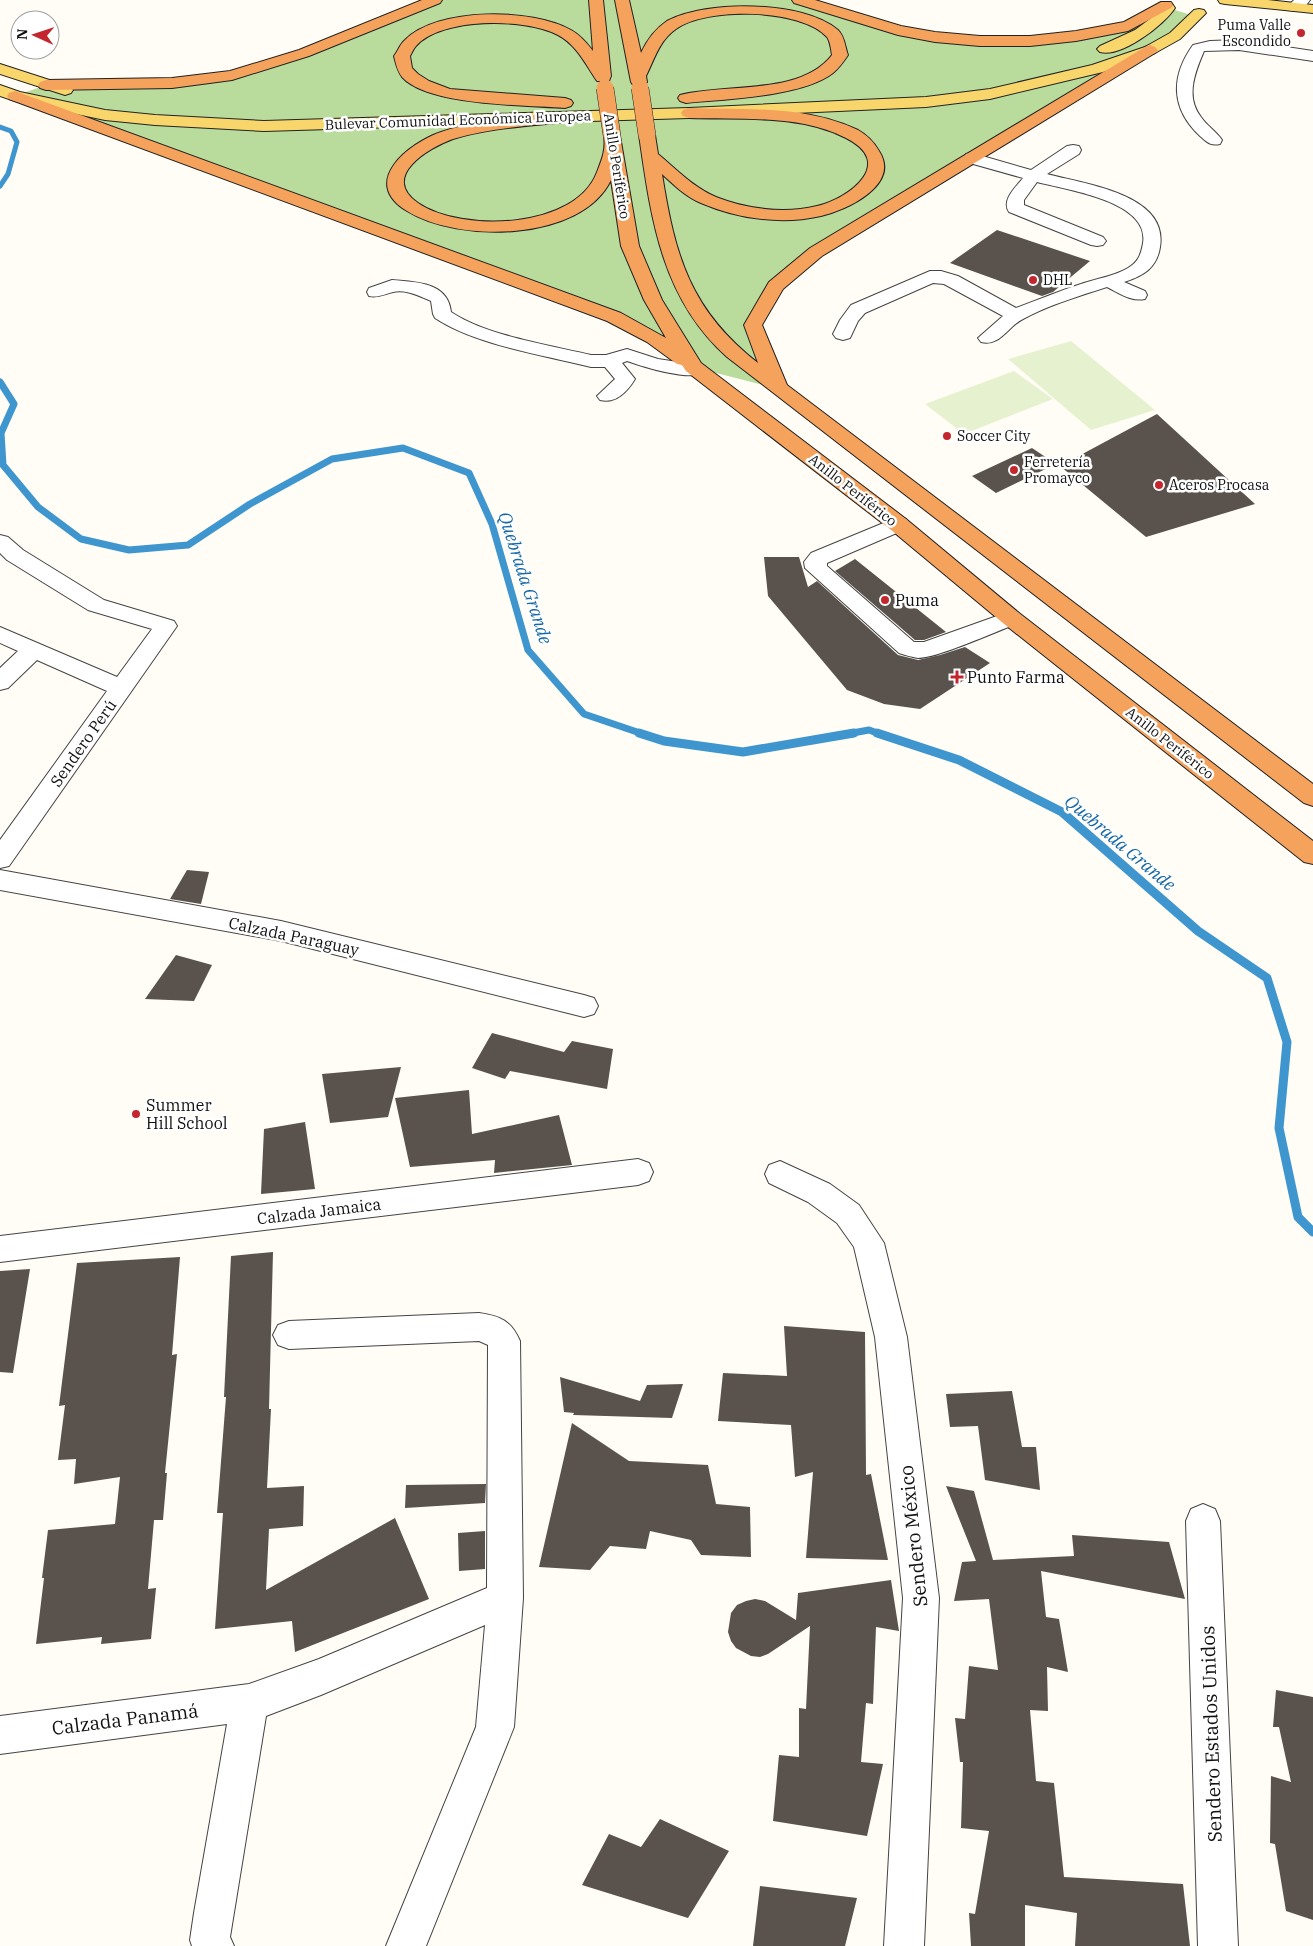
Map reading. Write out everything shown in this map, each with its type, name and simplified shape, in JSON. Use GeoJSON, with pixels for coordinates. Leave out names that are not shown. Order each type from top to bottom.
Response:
{"type":"FeatureCollection","features":[{"type":"Feature","properties":{"kind":"highway"},"geometry":{"type":"LineString","coordinates":[[46,85],[172,83],[232,75],[304,53],[435,0]]}},
{"type":"Feature","properties":{"kind":"highway","name":"Anillo Periférico"},"geometry":{"type":"LineString","coordinates":[[596,0],[612,143],[630,246],[642,277],[695,369],[898,524],[1012,618],[1313,856]]}},
{"type":"Feature","properties":{"kind":"highway"},"geometry":{"type":"LineString","coordinates":[[622,0],[639,82],[663,236],[672,263],[686,292],[701,316],[720,340],[779,389],[1313,797]]}},
{"type":"Feature","properties":{"kind":"highway"},"geometry":{"type":"LineString","coordinates":[[799,0],[898,30],[935,37],[980,41],[1030,40],[1076,36],[1128,26],[1165,3]]}},
{"type":"Feature","properties":{"kind":"highway"},"geometry":{"type":"LineString","coordinates":[[639,82],[659,34],[674,24],[713,12],[743,9],[778,11],[814,21],[834,34],[840,56],[826,71],[802,82],[688,106]]}},
{"type":"Feature","properties":{"kind":"highway"},"geometry":{"type":"LineString","coordinates":[[565,110],[448,94],[431,89],[415,79],[404,68],[402,56],[410,43],[446,25],[494,19],[522,20],[544,24],[563,32],[579,43],[604,83]]}},
{"type":"Feature","properties":{"kind":"highway"},"geometry":{"type":"LineString","coordinates":[[779,389],[753,325],[776,286],[816,252],[1150,50]]}},
{"type":"Feature","properties":{"kind":"highway"},"geometry":{"type":"LineString","coordinates":[[8,93],[604,313],[654,338],[695,369]]}},
{"type":"Feature","properties":{"kind":"highway"},"geometry":{"type":"LineString","coordinates":[[651,156],[705,199],[754,213],[792,215],[820,210],[847,201],[866,187],[876,174],[876,161],[869,146],[852,134],[827,124],[688,106]]}},
{"type":"Feature","properties":{"kind":"highway"},"geometry":{"type":"LineString","coordinates":[[565,110],[474,130],[430,143],[413,153],[399,167],[395,179],[400,195],[412,207],[434,218],[461,224],[489,226],[523,225],[558,216],[584,202],[599,187],[612,143]]}},
{"type":"Feature","properties":{"kind":"main road","name":"Bulevar Comunidad Económica Europea"},"geometry":{"type":"LineString","coordinates":[[688,106],[922,92],[1027,76],[1080,60],[1136,35],[1160,20],[1165,3]]}},
{"type":"Feature","properties":{"kind":"main road"},"geometry":{"type":"LineString","coordinates":[[1165,3],[1182,13],[1211,6],[1298,4],[1313,10]]}},
{"type":"Feature","properties":{"kind":"main road","name":"Bulevar Comunidad Económica Europea"},"geometry":{"type":"LineString","coordinates":[[0,69],[46,85],[85,95],[128,103],[201,112],[279,114],[926,102],[990,94],[1097,69],[1150,50],[1175,36],[1211,6]]}},
{"type":"Feature","properties":{"kind":"main road","name":"Bulevar Comunidad Económica Europea"},"geometry":{"type":"LineString","coordinates":[[8,93],[105,115],[164,121],[264,126],[565,110]]}},
{"type":"Feature","properties":{"kind":"street"},"geometry":{"type":"LineString","coordinates":[[1214,140],[1197,126],[1186,109],[1184,96],[1185,74],[1198,48],[1210,44],[1225,44],[1313,56]]}},
{"type":"Feature","properties":{"kind":"street"},"geometry":{"type":"LineString","coordinates":[[1073,150],[1034,176],[1015,200],[1015,208],[1097,240]]}},
{"type":"Feature","properties":{"kind":"street"},"geometry":{"type":"LineString","coordinates":[[972,158],[1121,200],[1134,207],[1147,219],[1153,236],[1150,254],[1144,264],[1133,272],[1015,315],[988,338]]}},
{"type":"Feature","properties":{"kind":"street"},"geometry":{"type":"LineString","coordinates":[[843,334],[848,320],[858,309],[930,277],[941,277],[951,280],[1015,315]]}},
{"type":"Feature","properties":{"kind":"street"},"geometry":{"type":"LineString","coordinates":[[1108,281],[1138,295]]}},
{"type":"Feature","properties":{"kind":"street"},"geometry":{"type":"LineString","coordinates":[[376,292],[392,286],[418,288],[439,298],[444,316],[490,335],[591,361],[618,358],[695,369]]}},
{"type":"Feature","properties":{"kind":"street"},"geometry":{"type":"LineString","coordinates":[[606,396],[620,387],[626,380],[618,358],[629,324]]}},
{"type":"Feature","properties":{"kind":"street"},"geometry":{"type":"LineString","coordinates":[[898,524],[819,558],[815,562],[816,568],[907,648],[927,649],[1012,618]]}},
{"type":"Feature","properties":{"kind":"street","name":"Sendero Perú"},"geometry":{"type":"LineString","coordinates":[[0,542],[15,556],[96,604],[166,626],[0,859]]}},
{"type":"Feature","properties":{"kind":"street"},"geometry":{"type":"LineString","coordinates":[[0,634],[121,688]]}},
{"type":"Feature","properties":{"kind":"street"},"geometry":{"type":"LineString","coordinates":[[0,682],[34,649]]}},
{"type":"Feature","properties":{"kind":"street","name":"Calzada Paraguay"},"geometry":{"type":"LineString","coordinates":[[0,880],[281,931],[584,1006]]}},
{"type":"Feature","properties":{"kind":"street","name":"Calzada Jamaica"},"geometry":{"type":"LineString","coordinates":[[0,1249],[638,1172]]}},
{"type":"Feature","properties":{"kind":"street","name":"Sendero México"},"geometry":{"type":"LineString","coordinates":[[780,1174],[819,1193],[848,1214],[868,1243],[891,1337],[921,1598],[904,1946]]}},
{"type":"Feature","properties":{"kind":"street"},"geometry":{"type":"LineString","coordinates":[[289,1334],[479,1327],[493,1329],[500,1334],[504,1341],[505,1598],[494,1727],[406,1946]]}},
{"type":"Feature","properties":{"kind":"street","name":"Sendero Estados Unidos"},"geometry":{"type":"LineString","coordinates":[[1204,1521],[1218,1946]]}},
{"type":"Feature","properties":{"kind":"street","name":"Calzada Panamá"},"geometry":{"type":"LineString","coordinates":[[0,1735],[250,1703],[321,1677],[505,1598]]}},
{"type":"Feature","properties":{"kind":"street"},"geometry":{"type":"LineString","coordinates":[[214,1946],[210,1940],[250,1703]]}},
{"type":"Feature","properties":{"kind":"green space"},"geometry":{"type":"Polygon","coordinates":[[[435,0],[799,0],[898,30],[1030,41],[1128,26],[1168,8],[1188,14],[1199,13],[1175,36],[816,252],[776,286],[753,325],[779,389],[693,367],[654,338],[15,96],[46,85],[232,75],[435,0]]]}},
{"type":"Feature","properties":{"kind":"green space"},"geometry":{"type":"Polygon","coordinates":[[[1071,341],[1155,410],[1091,430],[1008,359],[1071,341]]]}},
{"type":"Feature","properties":{"kind":"green space"},"geometry":{"type":"Polygon","coordinates":[[[1014,371],[1053,399],[964,434],[925,404],[1014,371]]]}},
{"type":"Feature","properties":{"kind":"building","name":"DHL"},"geometry":{"type":"Polygon","coordinates":[[[997,230],[1090,261],[1053,292],[1042,296],[950,263],[997,230]]]}},
{"type":"Feature","properties":{"kind":"building","name":"Aceros Procasa"},"geometry":{"type":"Polygon","coordinates":[[[1157,414],[1255,504],[1146,537],[1060,466],[1157,414]]]}},
{"type":"Feature","properties":{"kind":"building","name":"Ferretería Promayco"},"geometry":{"type":"Polygon","coordinates":[[[1032,448],[1056,464],[996,493],[972,476],[1032,448]]]}},
{"type":"Feature","properties":{"kind":"building"},"geometry":{"type":"Polygon","coordinates":[[[764,557],[799,557],[808,587],[817,581],[898,655],[918,660],[965,647],[990,663],[920,709],[884,704],[847,690],[768,596],[764,557]]]}},
{"type":"Feature","properties":{"kind":"building","name":"Puma"},"geometry":{"type":"Polygon","coordinates":[[[855,559],[946,632],[924,640],[915,640],[835,571],[855,559]]]}},
{"type":"Feature","properties":{"kind":"building"},"geometry":{"type":"Polygon","coordinates":[[[187,870],[209,872],[201,904],[170,899],[187,870]]]}},
{"type":"Feature","properties":{"kind":"building"},"geometry":{"type":"Polygon","coordinates":[[[176,955],[212,965],[194,1001],[145,999],[176,955]]]}},
{"type":"Feature","properties":{"kind":"building"},"geometry":{"type":"Polygon","coordinates":[[[492,1033],[564,1052],[572,1041],[613,1049],[607,1089],[510,1071],[505,1079],[472,1068],[492,1033]]]}},
{"type":"Feature","properties":{"kind":"building"},"geometry":{"type":"Polygon","coordinates":[[[401,1067],[388,1117],[330,1123],[322,1074],[401,1067]]]}},
{"type":"Feature","properties":{"kind":"building"},"geometry":{"type":"Polygon","coordinates":[[[469,1090],[472,1134],[559,1115],[572,1165],[494,1173],[495,1160],[410,1167],[395,1098],[469,1090]]]}},
{"type":"Feature","properties":{"kind":"building"},"geometry":{"type":"Polygon","coordinates":[[[305,1122],[315,1189],[261,1194],[264,1129],[305,1122]]]}},
{"type":"Feature","properties":{"kind":"building"},"geometry":{"type":"Polygon","coordinates":[[[273,1252],[269,1409],[271,1409],[267,1488],[304,1486],[303,1526],[269,1529],[266,1590],[395,1518],[429,1599],[295,1652],[292,1621],[215,1629],[223,1513],[217,1513],[226,1397],[224,1397],[231,1256],[273,1252]]]}},
{"type":"Feature","properties":{"kind":"building"},"geometry":{"type":"Polygon","coordinates":[[[180,1257],[172,1355],[177,1354],[165,1473],[167,1473],[163,1520],[154,1520],[148,1589],[156,1588],[151,1639],[101,1644],[102,1637],[36,1644],[48,1530],[115,1524],[120,1477],[74,1484],[76,1459],[58,1460],[65,1405],[59,1406],[77,1263],[180,1257]]]}},
{"type":"Feature","properties":{"kind":"building"},"geometry":{"type":"Polygon","coordinates":[[[30,1269],[13,1373],[0,1372],[0,1271],[30,1269]]]}},
{"type":"Feature","properties":{"kind":"building"},"geometry":{"type":"Polygon","coordinates":[[[784,1326],[865,1332],[866,1475],[871,1474],[888,1560],[806,1558],[813,1472],[795,1477],[791,1425],[718,1421],[723,1373],[787,1376],[784,1326]]]}},
{"type":"Feature","properties":{"kind":"building"},"geometry":{"type":"Polygon","coordinates":[[[560,1377],[640,1401],[647,1385],[683,1384],[672,1418],[573,1415],[574,1413],[564,1412],[560,1377]]]}},
{"type":"Feature","properties":{"kind":"building"},"geometry":{"type":"Polygon","coordinates":[[[1012,1391],[1022,1447],[1036,1447],[1040,1490],[985,1480],[978,1426],[950,1427],[946,1394],[1012,1391]]]}},
{"type":"Feature","properties":{"kind":"building"},"geometry":{"type":"Polygon","coordinates":[[[572,1423],[629,1461],[708,1465],[716,1504],[750,1507],[751,1557],[701,1555],[691,1540],[650,1531],[646,1549],[610,1546],[590,1570],[539,1567],[572,1423]]]}},
{"type":"Feature","properties":{"kind":"building"},"geometry":{"type":"Polygon","coordinates":[[[486,1484],[485,1503],[405,1508],[406,1485],[486,1484]]]}},
{"type":"Feature","properties":{"kind":"building"},"geometry":{"type":"Polygon","coordinates":[[[946,1486],[974,1491],[993,1560],[1074,1556],[1072,1535],[1169,1542],[1185,1599],[1041,1571],[1046,1617],[1059,1619],[1068,1672],[1047,1667],[1048,1711],[1030,1710],[1036,1781],[1054,1783],[1064,1877],[1183,1884],[1190,1946],[1075,1946],[1077,1913],[1025,1905],[1025,1946],[971,1946],[969,1913],[975,1914],[989,1831],[961,1828],[963,1762],[960,1762],[955,1718],[965,1719],[969,1666],[998,1670],[989,1599],[954,1601],[962,1562],[976,1561],[946,1486]]]}},
{"type":"Feature","properties":{"kind":"building"},"geometry":{"type":"Polygon","coordinates":[[[485,1531],[485,1569],[459,1571],[458,1533],[485,1531]]]}},
{"type":"Feature","properties":{"kind":"building"},"geometry":{"type":"Polygon","coordinates":[[[891,1580],[899,1631],[876,1627],[873,1704],[866,1703],[861,1762],[883,1764],[867,1836],[773,1821],[779,1755],[799,1757],[799,1708],[806,1709],[810,1626],[768,1654],[760,1657],[751,1656],[736,1648],[731,1641],[728,1632],[731,1613],[737,1605],[755,1599],[765,1601],[796,1620],[798,1593],[891,1580]]]}},
{"type":"Feature","properties":{"kind":"building"},"geometry":{"type":"Polygon","coordinates":[[[1276,1690],[1313,1697],[1313,1920],[1286,1911],[1275,1844],[1270,1843],[1271,1776],[1291,1782],[1279,1727],[1273,1727],[1276,1690]]]}},
{"type":"Feature","properties":{"kind":"building"},"geometry":{"type":"Polygon","coordinates":[[[660,1819],[729,1851],[688,1918],[582,1885],[609,1834],[641,1847],[660,1819]]]}},
{"type":"Feature","properties":{"kind":"building"},"geometry":{"type":"Polygon","coordinates":[[[760,1886],[857,1898],[845,1946],[753,1946],[760,1886]]]}},
{"type":"Feature","properties":{"kind":"waterway","name":"Quebrada Grande"},"geometry":{"type":"LineString","coordinates":[[0,127],[11,131],[17,142],[8,174],[0,186]]}},
{"type":"Feature","properties":{"kind":"waterway","name":"Quebrada Grande"},"geometry":{"type":"LineString","coordinates":[[0,382],[14,404],[1,433],[3,465],[38,507],[81,539],[129,550],[188,545],[250,504],[332,459],[403,448],[469,473],[492,524],[528,650],[584,714],[643,734]]}},
{"type":"Feature","properties":{"kind":"waterway","name":"Quebrada Grande"},"geometry":{"type":"LineString","coordinates":[[847,734],[869,730],[880,734]]}},
{"type":"Feature","properties":{"kind":"waterway","name":"Quebrada Grande"},"geometry":{"type":"LineString","coordinates":[[639,733],[664,741],[743,752],[854,733]]}},
{"type":"Feature","properties":{"kind":"waterway","name":"Quebrada Grande"},"geometry":{"type":"LineString","coordinates":[[880,734],[959,760],[1062,812],[1198,931],[1267,978],[1287,1042],[1279,1128],[1298,1217],[1313,1232]]}},
{"type":"Feature","properties":{"kind":"place","name":"Puma Valle Escondido"},"geometry":{"type":"Point","coordinates":[1301,33]}},
{"type":"Feature","properties":{"kind":"place","name":"DHL"},"geometry":{"type":"Point","coordinates":[1033,280]}},
{"type":"Feature","properties":{"kind":"place","name":"Soccer City"},"geometry":{"type":"Point","coordinates":[947,436]}},
{"type":"Feature","properties":{"kind":"place","name":"Ferretería Promayco"},"geometry":{"type":"Point","coordinates":[1014,470]}},
{"type":"Feature","properties":{"kind":"place","name":"Aceros Procasa"},"geometry":{"type":"Point","coordinates":[1159,485]}},
{"type":"Feature","properties":{"kind":"place","name":"Puma"},"geometry":{"type":"Point","coordinates":[885,600]}},
{"type":"Feature","properties":{"kind":"place","name":"Punto Farma"},"geometry":{"type":"Point","coordinates":[957,677]}},
{"type":"Feature","properties":{"kind":"place","name":"Summer Hill School"},"geometry":{"type":"Point","coordinates":[136,1114]}}]}
